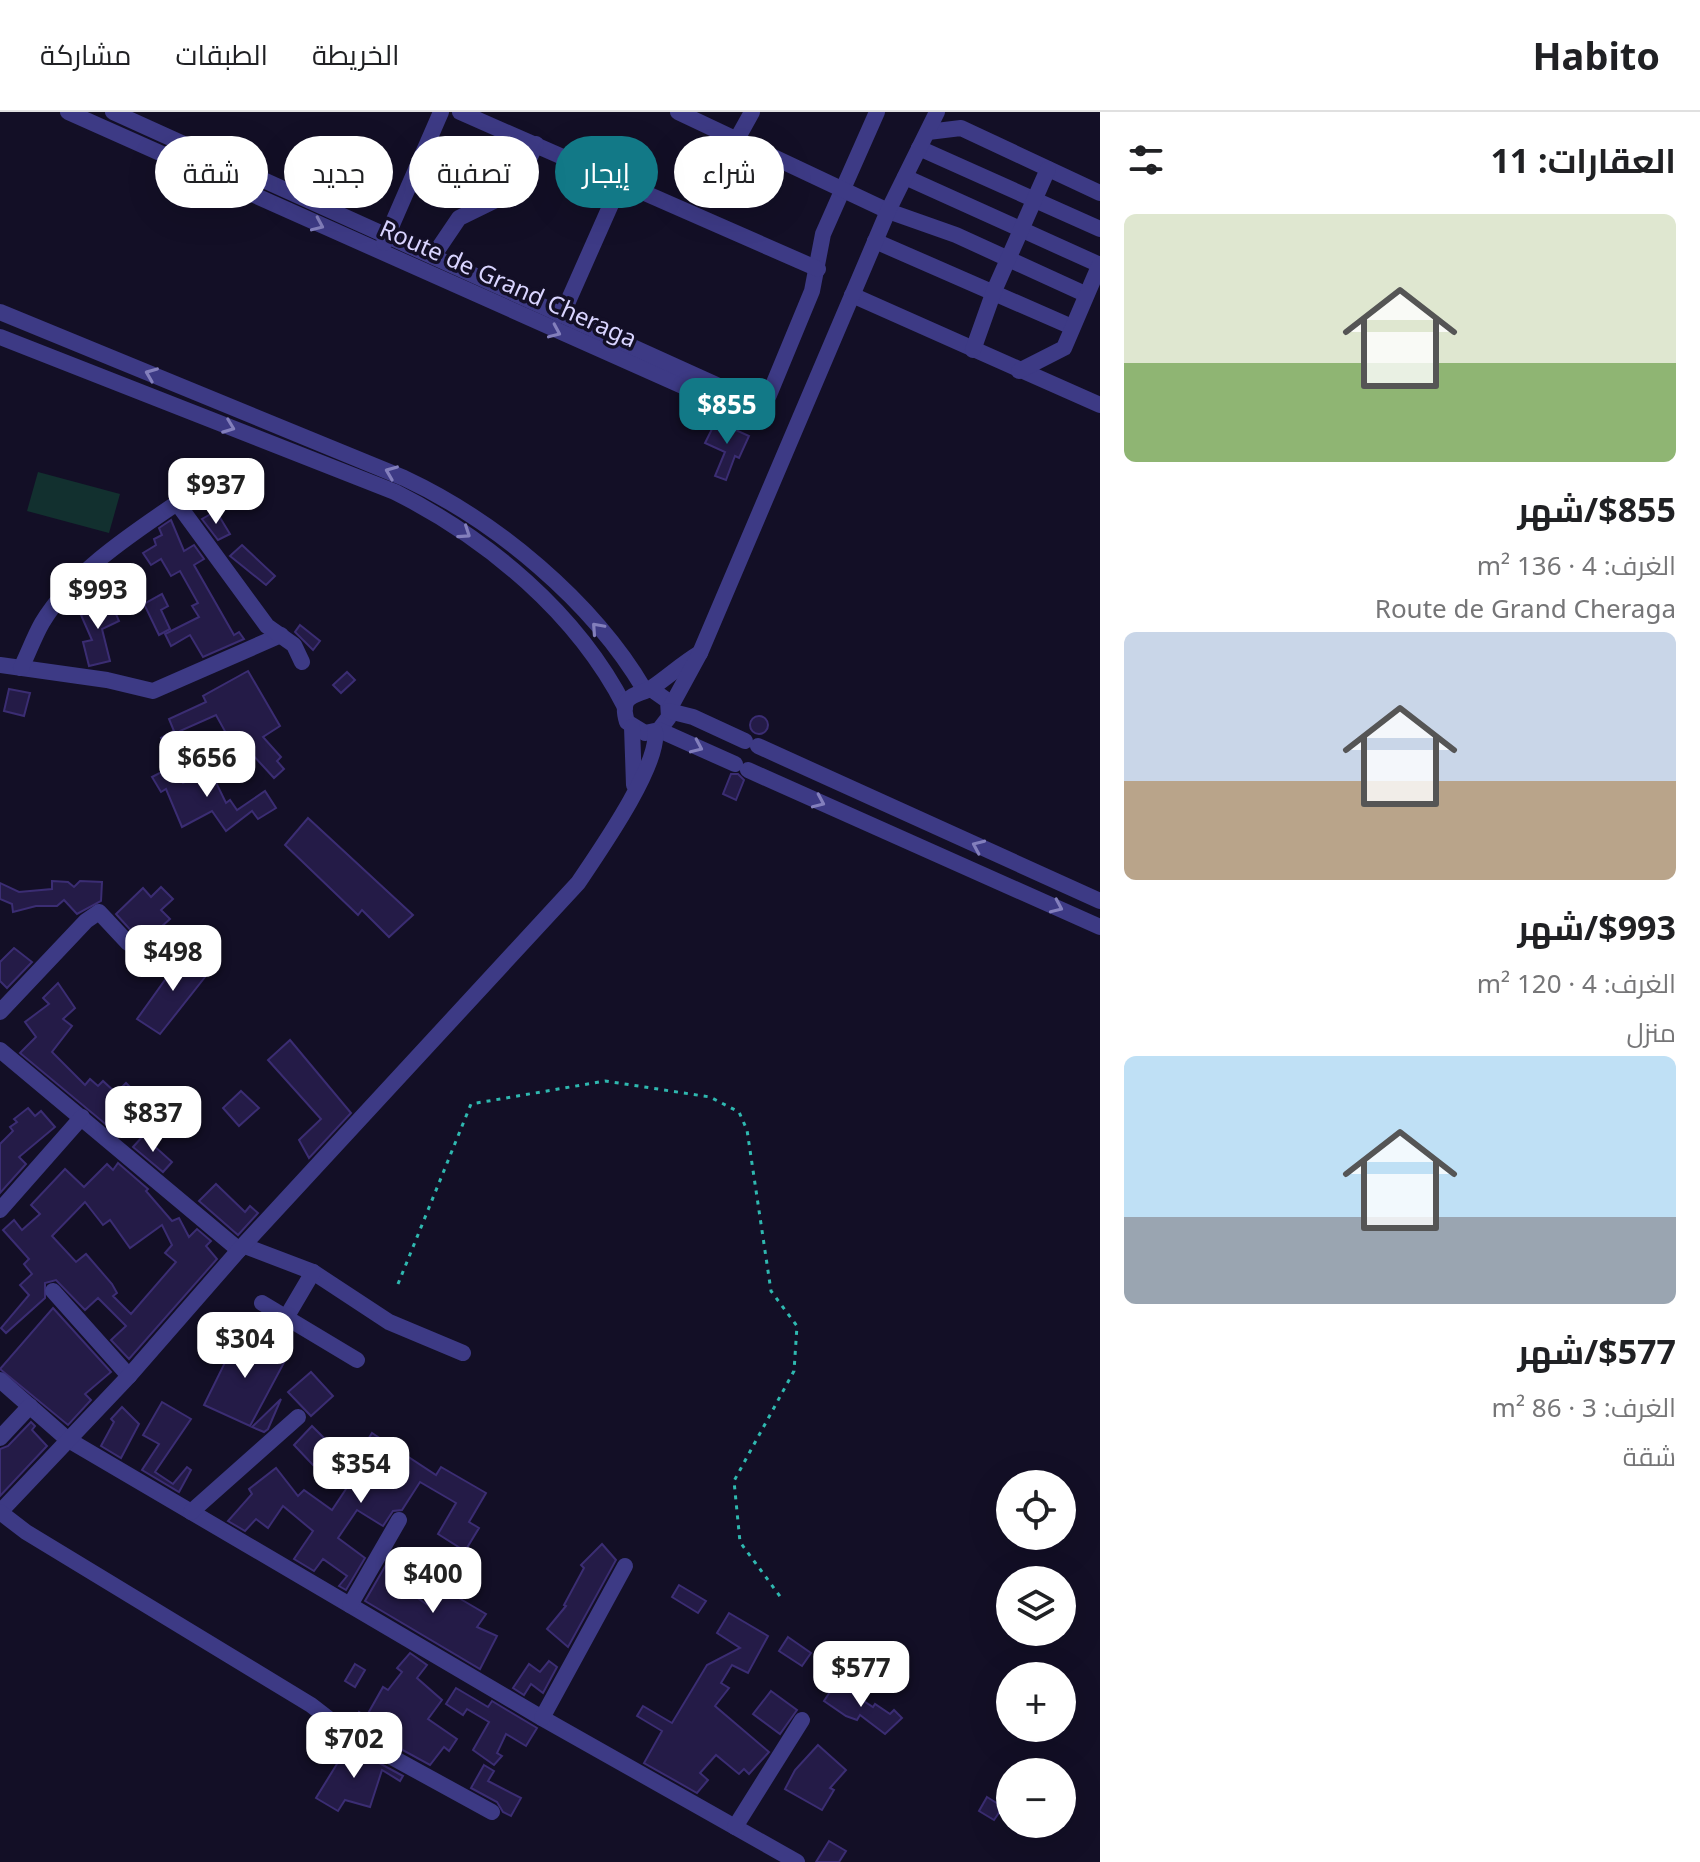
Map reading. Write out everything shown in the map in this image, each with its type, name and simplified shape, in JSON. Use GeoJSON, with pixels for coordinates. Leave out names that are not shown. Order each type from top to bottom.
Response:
{"type":"FeatureCollection","features":[{"type":"Feature","properties":{"kind":"street","name":"Route de Grand Cheraga"},"geometry":{"type":"LineString","coordinates":[[68,112],[739,412],[754,409]]}},
{"type":"Feature","properties":{"kind":"street"},"geometry":{"type":"LineString","coordinates":[[113,112],[741,396],[754,409],[769,395],[818,269],[823,234],[877,112]]}},
{"type":"Feature","properties":{"kind":"street"},"geometry":{"type":"LineString","coordinates":[[380,253],[441,112]]}},
{"type":"Feature","properties":{"kind":"street"},"geometry":{"type":"LineString","coordinates":[[460,112],[517,136]]}},
{"type":"Feature","properties":{"kind":"street"},"geometry":{"type":"LineString","coordinates":[[678,112],[730,136]]}},
{"type":"Feature","properties":{"kind":"street"},"geometry":{"type":"LineString","coordinates":[[739,136],[752,112]]}},
{"type":"Feature","properties":{"kind":"street"},"geometry":{"type":"LineString","coordinates":[[632,727],[645,733],[657,731],[666,724],[670,710],[700,653],[888,211],[937,112]]}},
{"type":"Feature","properties":{"kind":"street"},"geometry":{"type":"LineString","coordinates":[[928,132],[961,128],[1100,193]]}},
{"type":"Feature","properties":{"kind":"street"},"geometry":{"type":"LineString","coordinates":[[919,148],[1100,229]]}},
{"type":"Feature","properties":{"kind":"street"},"geometry":{"type":"LineString","coordinates":[[784,161],[888,211],[911,217],[1085,294]]}},
{"type":"Feature","properties":{"kind":"street"},"geometry":{"type":"LineString","coordinates":[[973,350],[994,291],[1048,169]]}},
{"type":"Feature","properties":{"kind":"street"},"geometry":{"type":"LineString","coordinates":[[905,177],[1100,264],[1060,352],[1019,371]]}},
{"type":"Feature","properties":{"kind":"street"},"geometry":{"type":"LineString","coordinates":[[658,200],[818,269]]}},
{"type":"Feature","properties":{"kind":"street"},"geometry":{"type":"LineString","coordinates":[[434,255],[459,218],[482,208]]}},
{"type":"Feature","properties":{"kind":"street"},"geometry":{"type":"LineString","coordinates":[[562,315],[609,208]]}},
{"type":"Feature","properties":{"kind":"street"},"geometry":{"type":"LineString","coordinates":[[875,241],[1072,327]]}},
{"type":"Feature","properties":{"kind":"street"},"geometry":{"type":"LineString","coordinates":[[852,295],[1100,405]]}},
{"type":"Feature","properties":{"kind":"street"},"geometry":{"type":"LineString","coordinates":[[0,312],[404,478],[450,500],[493,528],[543,570],[619,652],[648,689],[664,695],[670,710]]}},
{"type":"Feature","properties":{"kind":"street"},"geometry":{"type":"LineString","coordinates":[[0,337],[395,492],[440,516],[492,552],[539,594],[596,660],[625,707],[632,727],[636,765],[633,791]]}},
{"type":"Feature","properties":{"kind":"street"},"geometry":{"type":"LineString","coordinates":[[21,668],[42,622],[76,583],[130,534],[177,503],[267,626],[294,645],[302,662]]}},
{"type":"Feature","properties":{"kind":"street"},"geometry":{"type":"LineString","coordinates":[[0,665],[107,680],[153,691],[281,635]]}},
{"type":"Feature","properties":{"kind":"street"},"geometry":{"type":"LineString","coordinates":[[625,707],[630,697],[648,689],[700,653]]}},
{"type":"Feature","properties":{"kind":"street"},"geometry":{"type":"LineString","coordinates":[[670,710],[693,717],[1100,901]]}},
{"type":"Feature","properties":{"kind":"street"},"geometry":{"type":"LineString","coordinates":[[657,731],[1100,927]]}},
{"type":"Feature","properties":{"kind":"street"},"geometry":{"type":"LineString","coordinates":[[492,1812],[346,1732],[311,1705],[26,1532],[0,1512],[129,1376],[242,1248],[578,883],[607,841],[653,758],[657,731]]}},
{"type":"Feature","properties":{"kind":"street"},"geometry":{"type":"LineString","coordinates":[[0,1012],[86,921],[99,912],[128,943]]}},
{"type":"Feature","properties":{"kind":"street"},"geometry":{"type":"LineString","coordinates":[[0,1050],[242,1248],[313,1272],[389,1322],[463,1353]]}},
{"type":"Feature","properties":{"kind":"street"},"geometry":{"type":"LineString","coordinates":[[0,1210],[82,1117]]}},
{"type":"Feature","properties":{"kind":"street"},"geometry":{"type":"LineString","coordinates":[[270,1345],[313,1272]]}},
{"type":"Feature","properties":{"kind":"street"},"geometry":{"type":"LineString","coordinates":[[53,1291],[129,1376]]}},
{"type":"Feature","properties":{"kind":"street"},"geometry":{"type":"LineString","coordinates":[[262,1303],[357,1360]]}},
{"type":"Feature","properties":{"kind":"street"},"geometry":{"type":"LineString","coordinates":[[0,1380],[67,1439],[542,1718],[797,1862]]}},
{"type":"Feature","properties":{"kind":"street"},"geometry":{"type":"LineString","coordinates":[[0,1438],[30,1406]]}},
{"type":"Feature","properties":{"kind":"street"},"geometry":{"type":"LineString","coordinates":[[191,1512],[298,1417]]}},
{"type":"Feature","properties":{"kind":"street"},"geometry":{"type":"LineString","coordinates":[[350,1605],[399,1520]]}},
{"type":"Feature","properties":{"kind":"street"},"geometry":{"type":"LineString","coordinates":[[542,1718],[625,1566]]}},
{"type":"Feature","properties":{"kind":"street"},"geometry":{"type":"LineString","coordinates":[[735,1827],[802,1720]]}},
{"type":"Feature","properties":{"kind":"path"},"geometry":{"type":"LineString","coordinates":[[398,1284],[471,1104],[605,1081],[710,1097],[739,1112],[747,1130],[771,1291],[797,1326],[794,1371],[734,1481],[740,1542],[782,1599]]}},
{"type":"Feature","properties":{"kind":"green space"},"geometry":{"type":"Polygon","coordinates":[[[38,472],[120,494],[109,533],[27,511],[38,472]]]}},
{"type":"Feature","properties":{"kind":"building"},"geometry":{"type":"Polygon","coordinates":[[[716,421],[749,436],[739,458],[735,456],[726,480],[715,476],[725,452],[705,443],[716,421]]]}},
{"type":"Feature","properties":{"kind":"building"},"geometry":{"type":"Polygon","coordinates":[[[216,511],[230,534],[218,540],[202,519],[216,511]]]}},
{"type":"Feature","properties":{"kind":"building"},"geometry":{"type":"Polygon","coordinates":[[[171,520],[184,551],[194,545],[204,559],[194,565],[234,635],[239,632],[244,639],[203,657],[190,635],[171,646],[165,634],[199,617],[192,606],[198,603],[180,571],[171,576],[161,559],[151,565],[143,553],[156,545],[154,539],[162,535],[159,528],[171,520]]]}},
{"type":"Feature","properties":{"kind":"building"},"geometry":{"type":"Polygon","coordinates":[[[242,545],[275,576],[266,585],[230,556],[242,545]]]}},
{"type":"Feature","properties":{"kind":"building"},"geometry":{"type":"Polygon","coordinates":[[[162,594],[168,606],[161,610],[170,629],[159,635],[144,604],[162,594]]]}},
{"type":"Feature","properties":{"kind":"building"},"geometry":{"type":"Polygon","coordinates":[[[93,600],[98,608],[111,602],[119,621],[102,629],[110,661],[89,666],[83,642],[92,640],[81,615],[86,613],[82,606],[93,600]]]}},
{"type":"Feature","properties":{"kind":"building"},"geometry":{"type":"Polygon","coordinates":[[[300,625],[320,641],[313,650],[295,632],[300,625]]]}},
{"type":"Feature","properties":{"kind":"building"},"geometry":{"type":"Polygon","coordinates":[[[248,671],[280,726],[263,737],[281,757],[277,761],[284,769],[274,778],[240,741],[219,752],[213,740],[226,733],[216,715],[180,731],[188,747],[170,756],[161,738],[174,731],[169,719],[206,702],[203,696],[248,671]]]}},
{"type":"Feature","properties":{"kind":"building"},"geometry":{"type":"Polygon","coordinates":[[[347,672],[355,680],[341,693],[333,685],[347,672]]]}},
{"type":"Feature","properties":{"kind":"building"},"geometry":{"type":"Polygon","coordinates":[[[9,689],[30,693],[24,716],[4,711],[9,689]]]}},
{"type":"Feature","properties":{"kind":"building"},"geometry":{"type":"Polygon","coordinates":[[[755,716],[763,716],[768,725],[766,732],[755,734],[750,729],[750,721],[755,716]]]}},
{"type":"Feature","properties":{"kind":"building"},"geometry":{"type":"Polygon","coordinates":[[[173,766],[183,783],[210,770],[226,803],[230,800],[237,810],[265,791],[276,808],[258,819],[252,811],[226,831],[212,811],[182,827],[166,789],[161,792],[152,777],[173,766]]]}},
{"type":"Feature","properties":{"kind":"building"},"geometry":{"type":"Polygon","coordinates":[[[731,774],[738,774],[744,780],[736,800],[723,794],[731,774]]]}},
{"type":"Feature","properties":{"kind":"building"},"geometry":{"type":"Polygon","coordinates":[[[308,818],[413,915],[389,937],[362,910],[358,915],[285,845],[308,818]]]}},
{"type":"Feature","properties":{"kind":"building"},"geometry":{"type":"Polygon","coordinates":[[[52,881],[68,882],[74,887],[80,881],[102,882],[101,901],[77,914],[64,900],[57,906],[36,906],[13,912],[12,904],[0,899],[0,883],[19,892],[52,889],[52,881]]]}},
{"type":"Feature","properties":{"kind":"building"},"geometry":{"type":"Polygon","coordinates":[[[161,887],[173,899],[161,910],[170,919],[160,928],[169,935],[143,963],[132,953],[139,945],[136,936],[116,914],[143,888],[151,897],[161,887]]]}},
{"type":"Feature","properties":{"kind":"building"},"geometry":{"type":"Polygon","coordinates":[[[14,948],[32,962],[7,988],[0,981],[0,962],[14,948]]]}},
{"type":"Feature","properties":{"kind":"building"},"geometry":{"type":"Polygon","coordinates":[[[185,952],[209,972],[160,1034],[137,1019],[185,952]]]}},
{"type":"Feature","properties":{"kind":"building"},"geometry":{"type":"Polygon","coordinates":[[[58,983],[75,1008],[63,1019],[72,1026],[52,1052],[85,1085],[90,1079],[98,1086],[103,1081],[116,1093],[126,1083],[144,1101],[115,1132],[20,1053],[36,1037],[25,1022],[49,1004],[43,998],[58,983]]]}},
{"type":"Feature","properties":{"kind":"building"},"geometry":{"type":"Polygon","coordinates":[[[290,1040],[351,1113],[309,1158],[299,1140],[321,1119],[268,1060],[290,1040]]]}},
{"type":"Feature","properties":{"kind":"building"},"geometry":{"type":"Polygon","coordinates":[[[241,1091],[259,1108],[239,1126],[223,1108],[241,1091]]]}},
{"type":"Feature","properties":{"kind":"building"},"geometry":{"type":"Polygon","coordinates":[[[28,1108],[35,1116],[41,1111],[55,1127],[19,1157],[26,1164],[0,1193],[0,1144],[13,1131],[10,1127],[17,1122],[14,1119],[28,1108]]]}},
{"type":"Feature","properties":{"kind":"building"},"geometry":{"type":"Polygon","coordinates":[[[143,1136],[172,1162],[163,1172],[133,1147],[143,1136]]]}},
{"type":"Feature","properties":{"kind":"building"},"geometry":{"type":"Polygon","coordinates":[[[118,1163],[148,1189],[146,1191],[172,1221],[179,1218],[189,1237],[197,1229],[211,1241],[206,1246],[217,1259],[129,1359],[111,1340],[126,1326],[98,1298],[85,1310],[56,1280],[45,1283],[45,1298],[6,1333],[1,1328],[29,1295],[20,1285],[32,1274],[24,1264],[29,1259],[3,1230],[14,1220],[22,1230],[40,1214],[31,1205],[65,1169],[84,1187],[107,1164],[113,1170],[118,1163]],[[85,1202],[52,1236],[76,1262],[86,1254],[112,1284],[117,1293],[113,1296],[131,1314],[176,1262],[165,1253],[172,1245],[162,1225],[130,1248],[110,1220],[103,1225],[85,1202]]]}},
{"type":"Feature","properties":{"kind":"building"},"geometry":{"type":"Polygon","coordinates":[[[216,1184],[245,1212],[250,1206],[258,1213],[238,1235],[199,1201],[216,1184]]]}},
{"type":"Feature","properties":{"kind":"building"},"geometry":{"type":"Polygon","coordinates":[[[53,1308],[111,1372],[85,1394],[91,1400],[68,1425],[0,1369],[53,1308]]]}},
{"type":"Feature","properties":{"kind":"building"},"geometry":{"type":"Polygon","coordinates":[[[240,1332],[260,1342],[265,1355],[278,1352],[287,1357],[250,1426],[204,1405],[240,1332]]]}},
{"type":"Feature","properties":{"kind":"building"},"geometry":{"type":"Polygon","coordinates":[[[311,1372],[333,1396],[311,1416],[288,1392],[311,1372]]]}},
{"type":"Feature","properties":{"kind":"building"},"geometry":{"type":"Polygon","coordinates":[[[281,1399],[268,1429],[264,1432],[252,1427],[281,1399]]]}},
{"type":"Feature","properties":{"kind":"building"},"geometry":{"type":"Polygon","coordinates":[[[162,1402],[191,1419],[155,1472],[173,1484],[187,1467],[191,1470],[179,1492],[142,1470],[159,1444],[143,1435],[162,1402]]]}},
{"type":"Feature","properties":{"kind":"building"},"geometry":{"type":"Polygon","coordinates":[[[122,1407],[139,1424],[121,1458],[101,1446],[114,1422],[111,1419],[122,1407]]]}},
{"type":"Feature","properties":{"kind":"building"},"geometry":{"type":"Polygon","coordinates":[[[31,1422],[35,1426],[32,1430],[47,1446],[0,1496],[0,1449],[8,1446],[31,1422]]]}},
{"type":"Feature","properties":{"kind":"building"},"geometry":{"type":"Polygon","coordinates":[[[312,1426],[332,1446],[313,1465],[294,1445],[312,1426]]]}},
{"type":"Feature","properties":{"kind":"building"},"geometry":{"type":"Polygon","coordinates":[[[372,1433],[436,1475],[441,1467],[486,1493],[469,1522],[479,1528],[465,1551],[438,1534],[456,1503],[420,1482],[402,1510],[393,1511],[383,1526],[357,1510],[338,1538],[365,1558],[346,1590],[339,1586],[347,1576],[323,1559],[314,1571],[294,1559],[313,1531],[283,1506],[268,1528],[256,1519],[245,1531],[228,1521],[252,1494],[249,1489],[276,1468],[298,1496],[304,1490],[332,1510],[350,1483],[344,1479],[372,1433]]]}},
{"type":"Feature","properties":{"kind":"building"},"geometry":{"type":"Polygon","coordinates":[[[602,1544],[616,1560],[568,1647],[547,1629],[566,1606],[584,1568],[581,1565],[602,1544]]]}},
{"type":"Feature","properties":{"kind":"building"},"geometry":{"type":"Polygon","coordinates":[[[394,1551],[405,1557],[396,1572],[405,1578],[400,1586],[428,1605],[440,1587],[486,1614],[477,1627],[497,1636],[480,1669],[365,1601],[394,1551]]]}},
{"type":"Feature","properties":{"kind":"building"},"geometry":{"type":"Polygon","coordinates":[[[679,1585],[706,1601],[698,1613],[672,1597],[679,1585]]]}},
{"type":"Feature","properties":{"kind":"building"},"geometry":{"type":"Polygon","coordinates":[[[729,1613],[768,1636],[748,1673],[732,1665],[721,1683],[729,1688],[715,1706],[769,1752],[749,1774],[744,1769],[739,1774],[716,1755],[700,1773],[708,1780],[697,1793],[644,1763],[662,1731],[637,1716],[643,1706],[672,1723],[707,1665],[740,1648],[717,1633],[729,1613]]]}},
{"type":"Feature","properties":{"kind":"building"},"geometry":{"type":"Polygon","coordinates":[[[788,1637],[811,1653],[802,1666],[779,1651],[788,1637]]]}},
{"type":"Feature","properties":{"kind":"building"},"geometry":{"type":"Polygon","coordinates":[[[410,1653],[427,1665],[417,1678],[442,1700],[428,1719],[457,1739],[449,1751],[444,1747],[430,1765],[353,1723],[359,1712],[366,1717],[383,1687],[388,1690],[402,1672],[397,1668],[410,1653]]]}},
{"type":"Feature","properties":{"kind":"building"},"geometry":{"type":"Polygon","coordinates":[[[549,1661],[557,1667],[543,1693],[531,1684],[524,1695],[513,1688],[529,1664],[540,1672],[549,1661]]]}},
{"type":"Feature","properties":{"kind":"building"},"geometry":{"type":"Polygon","coordinates":[[[355,1664],[365,1670],[355,1687],[345,1681],[355,1664]]]}},
{"type":"Feature","properties":{"kind":"building"},"geometry":{"type":"Polygon","coordinates":[[[836,1683],[873,1707],[875,1704],[890,1714],[894,1710],[902,1718],[885,1734],[860,1715],[857,1720],[846,1716],[824,1701],[836,1683]]]}},
{"type":"Feature","properties":{"kind":"building"},"geometry":{"type":"Polygon","coordinates":[[[456,1688],[488,1707],[492,1701],[537,1728],[526,1746],[506,1734],[497,1753],[502,1756],[494,1765],[473,1750],[489,1722],[467,1709],[463,1715],[446,1704],[456,1688]]]}},
{"type":"Feature","properties":{"kind":"building"},"geometry":{"type":"Polygon","coordinates":[[[771,1691],[797,1710],[780,1734],[753,1714],[771,1691]]]}},
{"type":"Feature","properties":{"kind":"building"},"geometry":{"type":"Polygon","coordinates":[[[818,1745],[846,1770],[830,1788],[834,1790],[822,1810],[785,1789],[795,1770],[818,1745]]]}},
{"type":"Feature","properties":{"kind":"building"},"geometry":{"type":"Polygon","coordinates":[[[348,1746],[403,1776],[400,1781],[382,1770],[370,1807],[345,1800],[338,1811],[316,1798],[348,1746]]]}},
{"type":"Feature","properties":{"kind":"building"},"geometry":{"type":"Polygon","coordinates":[[[484,1765],[494,1771],[488,1781],[521,1798],[511,1816],[503,1812],[497,1802],[471,1788],[484,1765]]]}},
{"type":"Feature","properties":{"kind":"building"},"geometry":{"type":"Polygon","coordinates":[[[987,1797],[996,1803],[994,1820],[979,1811],[987,1797]]]}},
{"type":"Feature","properties":{"kind":"building"},"geometry":{"type":"Polygon","coordinates":[[[829,1841],[846,1851],[839,1862],[816,1862],[829,1841]]]}}]}
